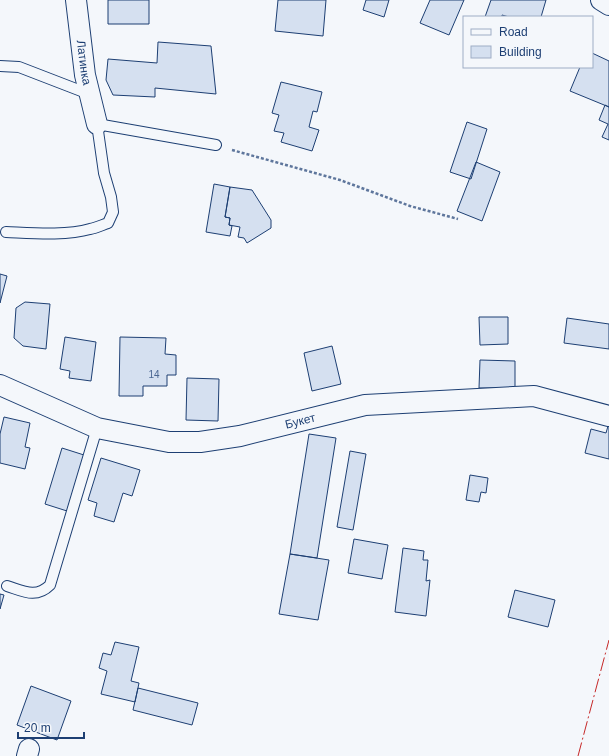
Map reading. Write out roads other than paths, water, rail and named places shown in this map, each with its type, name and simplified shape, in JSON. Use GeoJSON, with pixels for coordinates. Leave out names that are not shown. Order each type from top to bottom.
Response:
{"type":"FeatureCollection","features":[{"type":"Feature","properties":{"kind":"street","name":"Латинка"},"geometry":{"type":"LineString","coordinates":[[76,0],[85,75],[98,124]]}},
{"type":"Feature","properties":{"kind":"street"},"geometry":{"type":"LineString","coordinates":[[602,0],[609,5]]}},
{"type":"Feature","properties":{"kind":"street","name":"Букет"},"geometry":{"type":"LineString","coordinates":[[0,385],[97,428],[169,442],[200,442],[240,436],[365,405],[534,396],[609,416]]}},
{"type":"Feature","properties":{"kind":"lane"},"geometry":{"type":"LineString","coordinates":[[0,66],[19,68],[89,94]]}},
{"type":"Feature","properties":{"kind":"lane"},"geometry":{"type":"LineString","coordinates":[[6,232],[33,234],[67,232],[89,230],[108,223],[113,212],[111,197],[104,173],[98,124],[216,145]]}},
{"type":"Feature","properties":{"kind":"lane"},"geometry":{"type":"LineString","coordinates":[[7,586],[35,594],[50,585],[97,428]]}}]}
